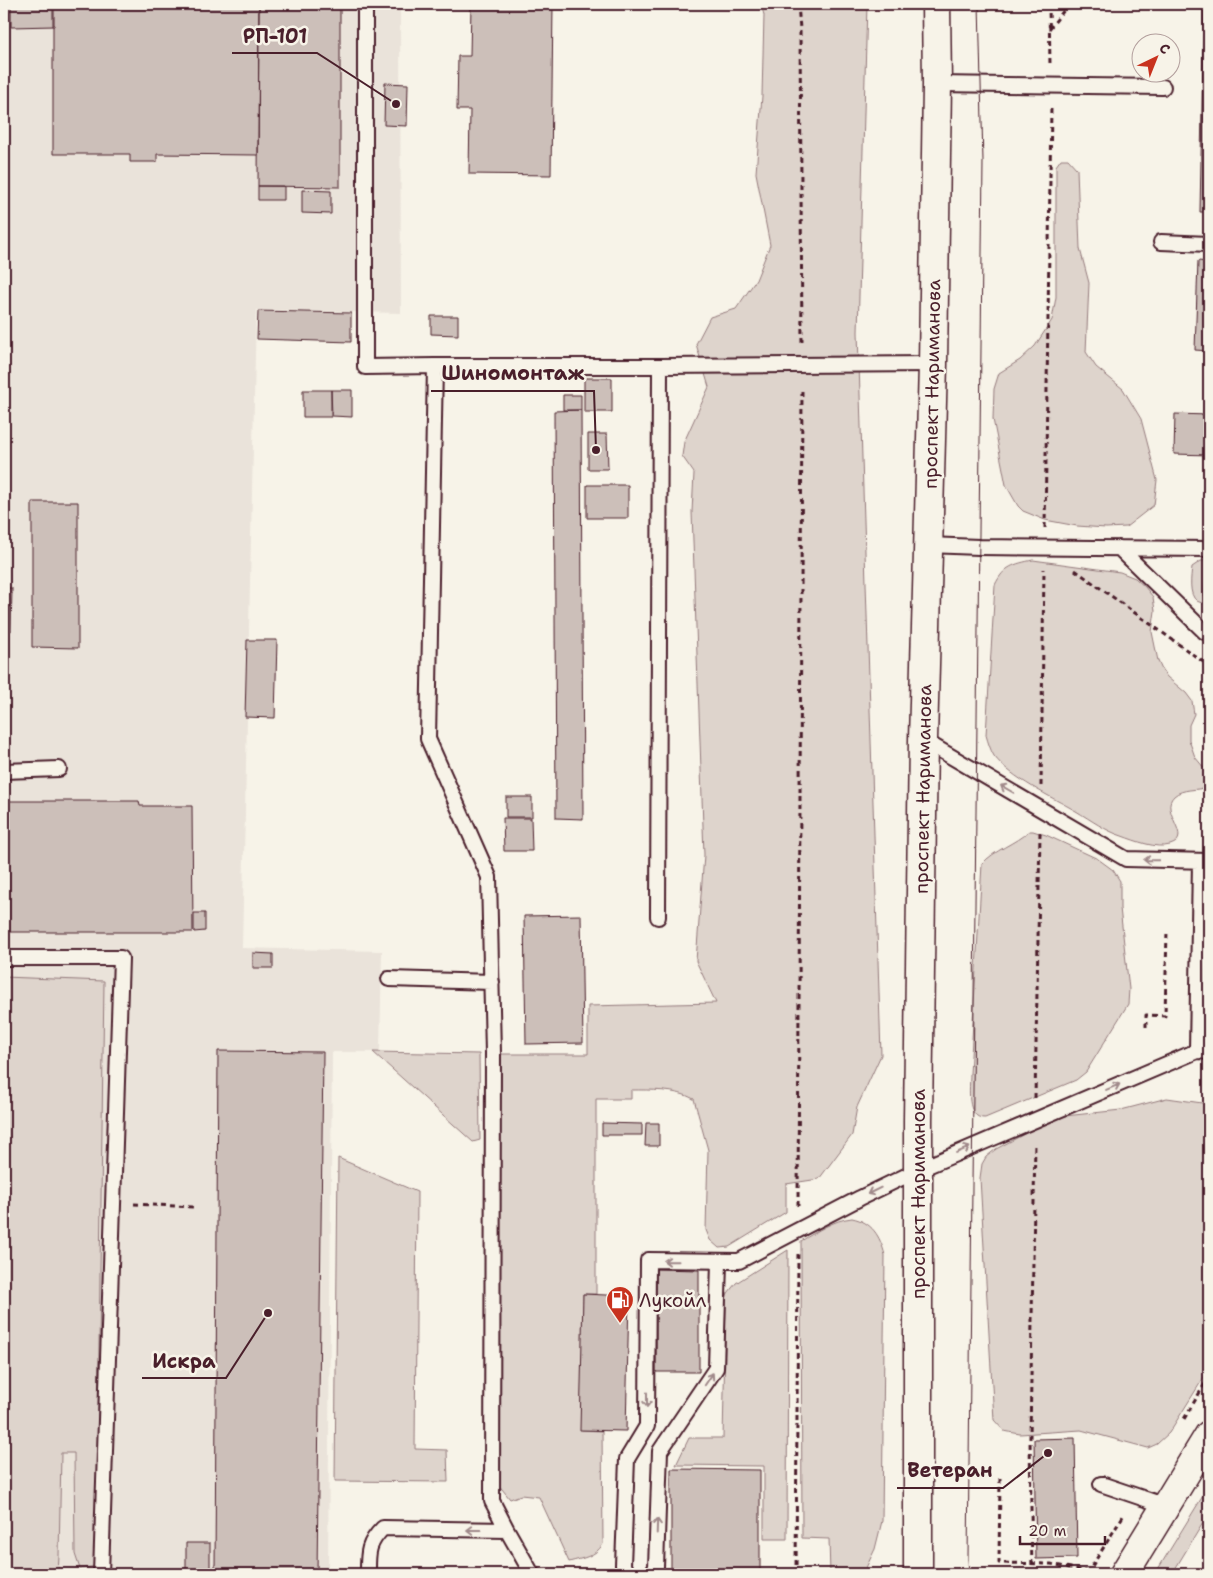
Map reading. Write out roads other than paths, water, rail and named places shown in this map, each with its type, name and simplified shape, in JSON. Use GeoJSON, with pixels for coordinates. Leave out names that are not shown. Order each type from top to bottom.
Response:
{"type":"FeatureCollection","features":[{"type":"Feature","properties":{"kind":"main road","name":"проспект Нариманова"},"geometry":{"type":"LineString","coordinates":[[918,1574],[918,1170],[923,740],[933,364],[937,84],[936,4]]}},
{"type":"Feature","properties":{"kind":"main road"},"geometry":{"type":"LineString","coordinates":[[1124,1574],[1209,1435]]}},
{"type":"Feature","properties":{"kind":"lane"},"geometry":{"type":"LineString","coordinates":[[365,4],[365,367],[933,364]]}},
{"type":"Feature","properties":{"kind":"lane"},"geometry":{"type":"LineString","coordinates":[[937,84],[1163,87]]}},
{"type":"Feature","properties":{"kind":"lane"},"geometry":{"type":"LineString","coordinates":[[1161,242],[1209,244]]}},
{"type":"Feature","properties":{"kind":"lane"},"geometry":{"type":"LineString","coordinates":[[436,366],[428,739],[489,877],[493,1053],[492,1501],[532,1574]]}},
{"type":"Feature","properties":{"kind":"lane"},"geometry":{"type":"LineString","coordinates":[[658,917],[660,366]]}},
{"type":"Feature","properties":{"kind":"lane"},"geometry":{"type":"LineString","coordinates":[[928,545],[1209,549]]}},
{"type":"Feature","properties":{"kind":"lane"},"geometry":{"type":"LineString","coordinates":[[1119,548],[1206,632],[1209,632]]}},
{"type":"Feature","properties":{"kind":"lane"},"geometry":{"type":"LineString","coordinates":[[627,1574],[623,1564],[627,1459],[646,1426],[648,1260],[739,1261],[918,1170],[1203,1052],[1204,861],[1126,859],[923,740]]}},
{"type":"Feature","properties":{"kind":"lane"},"geometry":{"type":"LineString","coordinates":[[4,770],[59,769]]}},
{"type":"Feature","properties":{"kind":"lane"},"geometry":{"type":"LineString","coordinates":[[4,958],[121,958],[101,1574]]}},
{"type":"Feature","properties":{"kind":"lane"},"geometry":{"type":"LineString","coordinates":[[389,979],[492,982]]}},
{"type":"Feature","properties":{"kind":"lane"},"geometry":{"type":"LineString","coordinates":[[652,1574],[656,1567],[660,1451],[716,1368],[719,1262]]}},
{"type":"Feature","properties":{"kind":"lane"},"geometry":{"type":"LineString","coordinates":[[1101,1484],[1166,1506]]}},
{"type":"Feature","properties":{"kind":"lane"},"geometry":{"type":"LineString","coordinates":[[368,1574],[368,1558],[372,1539],[383,1528],[507,1530]]}},
{"type":"Feature","properties":{"kind":"tram line"},"geometry":{"type":"LineString","coordinates":[[969,1574],[983,161],[979,4]]}},
{"type":"Feature","properties":{"kind":"place","name":"РП-101"},"geometry":{"type":"Point","coordinates":[396,104]}},
{"type":"Feature","properties":{"kind":"place","name":"Шиномонтаж"},"geometry":{"type":"Point","coordinates":[596,450]}},
{"type":"Feature","properties":{"kind":"place","name":"Искра"},"geometry":{"type":"Point","coordinates":[268,1313]}},
{"type":"Feature","properties":{"kind":"place","name":"Лукойл"},"geometry":{"type":"Point","coordinates":[620,1324]}},
{"type":"Feature","properties":{"kind":"place","name":"Ветеран"},"geometry":{"type":"Point","coordinates":[1048,1453]}}]}
